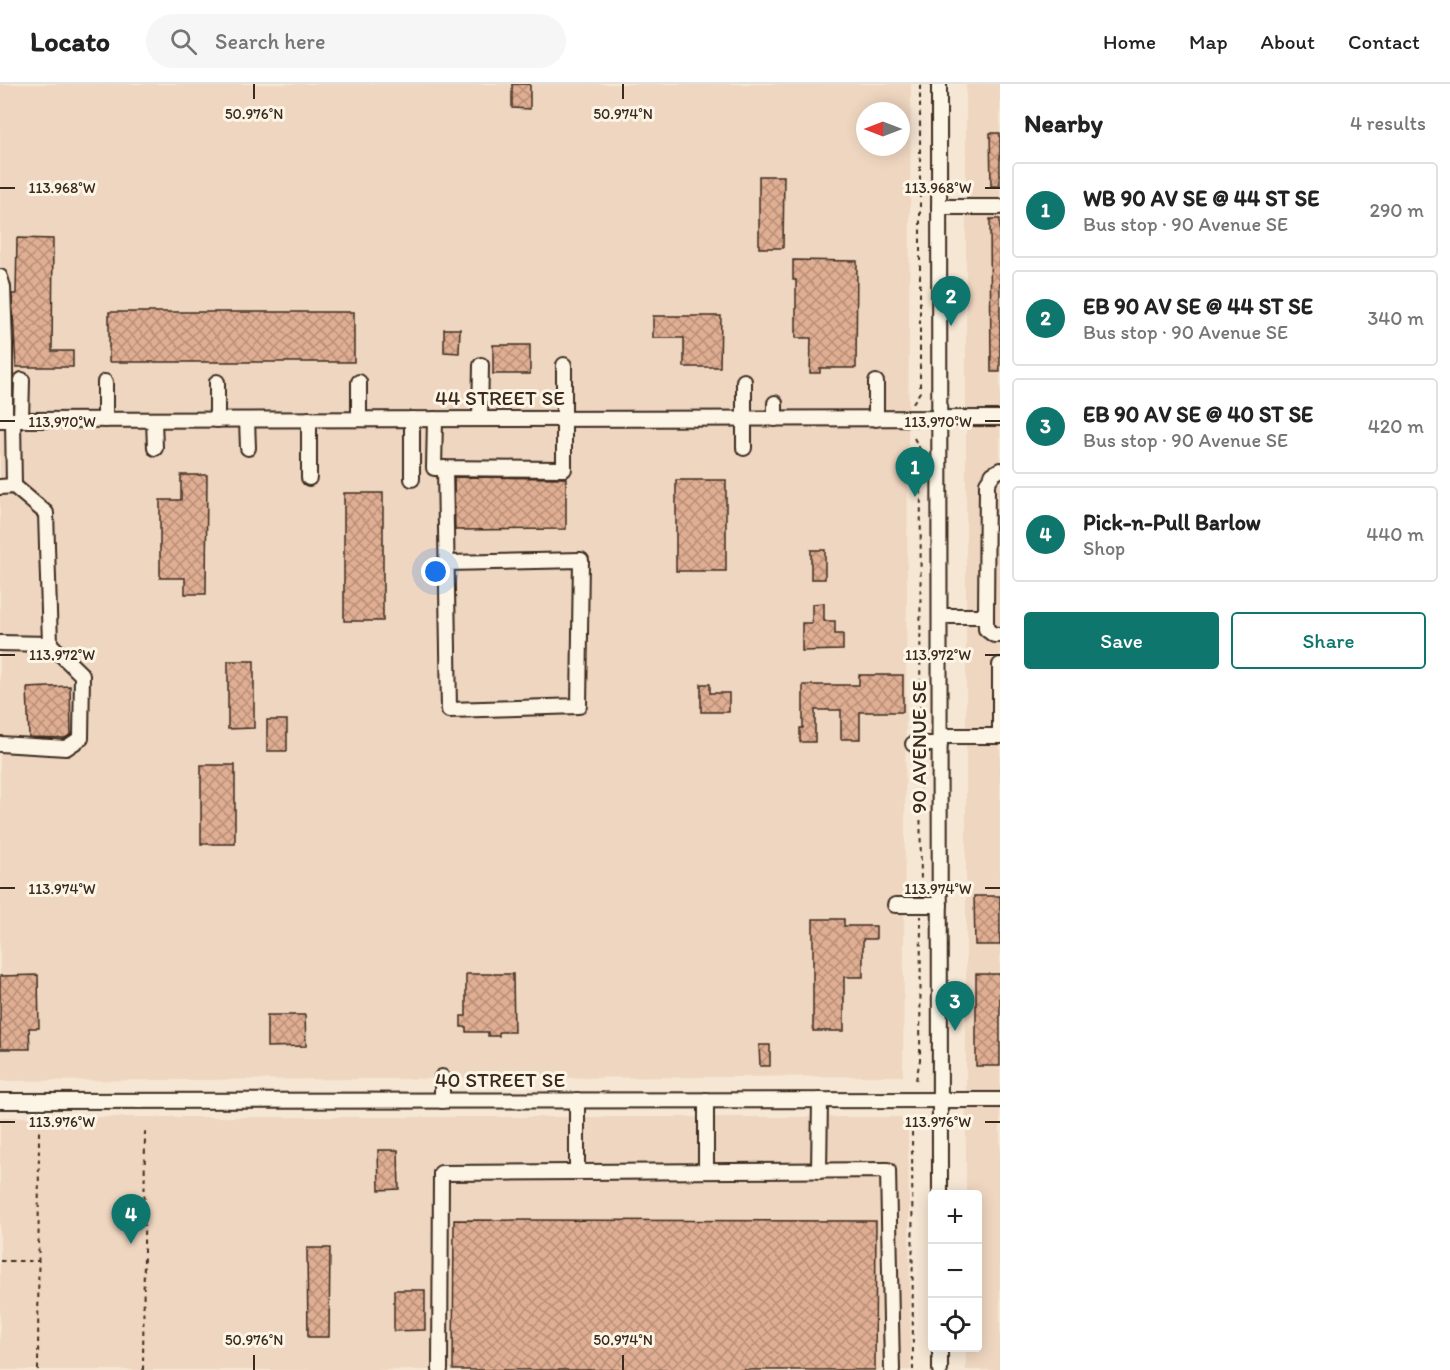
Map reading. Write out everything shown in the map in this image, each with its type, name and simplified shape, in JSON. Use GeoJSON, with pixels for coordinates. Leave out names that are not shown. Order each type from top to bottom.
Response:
{"type":"FeatureCollection","features":[{"type":"Feature","properties":{"kind":"street","name":"90 AVENUE SE"},"geometry":{"type":"LineString","coordinates":[[939,84],[940,1190]]}},
{"type":"Feature","properties":{"kind":"street"},"geometry":{"type":"LineString","coordinates":[[939,207],[1000,207]]}},
{"type":"Feature","properties":{"kind":"street"},"geometry":{"type":"LineString","coordinates":[[0,278],[3,287],[15,486],[46,513],[50,644]]}},
{"type":"Feature","properties":{"kind":"street"},"geometry":{"type":"LineString","coordinates":[[480,365],[480,419]]}},
{"type":"Feature","properties":{"kind":"street"},"geometry":{"type":"LineString","coordinates":[[435,419],[434,468],[564,469],[564,365]]}},
{"type":"Feature","properties":{"kind":"street"},"geometry":{"type":"LineString","coordinates":[[10,420],[22,380]]}},
{"type":"Feature","properties":{"kind":"street"},"geometry":{"type":"LineString","coordinates":[[744,381],[744,448]]}},
{"type":"Feature","properties":{"kind":"street"},"geometry":{"type":"LineString","coordinates":[[105,382],[105,420]]}},
{"type":"Feature","properties":{"kind":"street"},"geometry":{"type":"LineString","coordinates":[[217,382],[217,420]]}},
{"type":"Feature","properties":{"kind":"street"},"geometry":{"type":"LineString","coordinates":[[359,382],[359,419]]}},
{"type":"Feature","properties":{"kind":"street"},"geometry":{"type":"LineString","coordinates":[[876,382],[876,419]]}},
{"type":"Feature","properties":{"kind":"street"},"geometry":{"type":"LineString","coordinates":[[775,403],[775,419]]}},
{"type":"Feature","properties":{"kind":"street","name":"44 STREET SE"},"geometry":{"type":"LineString","coordinates":[[10,420],[1000,418]]}},
{"type":"Feature","properties":{"kind":"street"},"geometry":{"type":"LineString","coordinates":[[309,419],[309,478]]}},
{"type":"Feature","properties":{"kind":"street"},"geometry":{"type":"LineString","coordinates":[[412,419],[412,479]]}},
{"type":"Feature","properties":{"kind":"street"},"geometry":{"type":"LineString","coordinates":[[154,420],[155,448]]}},
{"type":"Feature","properties":{"kind":"street"},"geometry":{"type":"LineString","coordinates":[[247,420],[248,448]]}},
{"type":"Feature","properties":{"kind":"street"},"geometry":{"type":"LineString","coordinates":[[445,468],[449,710],[579,706],[580,560],[447,563]]}},
{"type":"Feature","properties":{"kind":"street"},"geometry":{"type":"LineString","coordinates":[[1000,470],[993,474],[987,483],[986,616],[986,629],[994,635],[1000,635]]}},
{"type":"Feature","properties":{"kind":"street"},"geometry":{"type":"LineString","coordinates":[[0,487],[15,486]]}},
{"type":"Feature","properties":{"kind":"street"},"geometry":{"type":"LineString","coordinates":[[940,616],[986,616]]}},
{"type":"Feature","properties":{"kind":"street"},"geometry":{"type":"LineString","coordinates":[[0,643],[50,644],[82,675],[81,738],[66,748],[0,744]]}},
{"type":"Feature","properties":{"kind":"street"},"geometry":{"type":"LineString","coordinates":[[917,744],[1000,736],[1000,665]]}},
{"type":"Feature","properties":{"kind":"street"},"geometry":{"type":"LineString","coordinates":[[896,905],[940,905]]}},
{"type":"Feature","properties":{"kind":"street"},"geometry":{"type":"LineString","coordinates":[[442,1077],[442,1101]]}},
{"type":"Feature","properties":{"kind":"street"},"geometry":{"type":"LineString","coordinates":[[577,1100],[577,1172]]}},
{"type":"Feature","properties":{"kind":"street"},"geometry":{"type":"LineString","coordinates":[[706,1100],[706,1171]]}},
{"type":"Feature","properties":{"kind":"street"},"geometry":{"type":"LineString","coordinates":[[819,1171],[820,1100]]}},
{"type":"Feature","properties":{"kind":"street","name":"40 STREET SE"},"geometry":{"type":"LineString","coordinates":[[0,1101],[1000,1100]]}},
{"type":"Feature","properties":{"kind":"street"},"geometry":{"type":"LineString","coordinates":[[440,1370],[441,1173],[888,1170],[892,1370]]}},
{"type":"Feature","properties":{"kind":"street"},"geometry":{"type":"LineString","coordinates":[[940,1352],[940,1370]]}},
{"type":"Feature","properties":{"kind":"path"},"geometry":{"type":"LineString","coordinates":[[914,403],[920,392],[920,84]]}},
{"type":"Feature","properties":{"kind":"path"},"geometry":{"type":"LineString","coordinates":[[914,438],[921,452],[917,744],[921,905],[920,1060],[916,1080]]}},
{"type":"Feature","properties":{"kind":"path"},"geometry":{"type":"LineString","coordinates":[[912,1122],[913,1370]]}},
{"type":"Feature","properties":{"kind":"path"},"geometry":{"type":"LineString","coordinates":[[143,1370],[145,1129]]}},
{"type":"Feature","properties":{"kind":"path"},"geometry":{"type":"LineString","coordinates":[[38,1370],[39,1131]]}},
{"type":"Feature","properties":{"kind":"path"},"geometry":{"type":"LineString","coordinates":[[0,1261],[39,1261]]}},
{"type":"Feature","properties":{"kind":"shaded area"},"geometry":{"type":"Polygon","coordinates":[[[0,84],[911,84],[903,1076],[0,1081],[0,84]]]}},
{"type":"Feature","properties":{"kind":"shaded area"},"geometry":{"type":"Polygon","coordinates":[[[966,84],[1000,84],[1000,1370],[966,1370],[966,1352],[982,1352],[982,1190],[966,1190],[966,84]]]}},
{"type":"Feature","properties":{"kind":"shaded area"},"geometry":{"type":"Polygon","coordinates":[[[0,1117],[899,1117],[908,1126],[911,1370],[0,1370],[0,1117]]]}},
{"type":"Feature","properties":{"kind":"building"},"geometry":{"type":"Polygon","coordinates":[[[512,84],[530,84],[530,109],[512,108],[512,84]]]}},
{"type":"Feature","properties":{"kind":"building"},"geometry":{"type":"Polygon","coordinates":[[[990,133],[1000,133],[1000,186],[991,186],[990,133]]]}},
{"type":"Feature","properties":{"kind":"building"},"geometry":{"type":"Polygon","coordinates":[[[759,176],[784,176],[783,248],[759,248],[759,176]]]}},
{"type":"Feature","properties":{"kind":"building"},"geometry":{"type":"Polygon","coordinates":[[[990,219],[1000,219],[1000,372],[991,372],[990,219]]]}},
{"type":"Feature","properties":{"kind":"building"},"geometry":{"type":"Polygon","coordinates":[[[17,238],[53,239],[52,351],[73,351],[73,367],[16,367],[12,294],[16,294],[17,238]]]}},
{"type":"Feature","properties":{"kind":"building"},"geometry":{"type":"Polygon","coordinates":[[[793,260],[857,261],[856,368],[820,368],[820,373],[810,373],[811,338],[796,338],[796,280],[793,280],[793,260]]]}},
{"type":"Feature","properties":{"kind":"building"},"geometry":{"type":"Polygon","coordinates":[[[109,312],[354,312],[354,362],[109,362],[109,312]]]}},
{"type":"Feature","properties":{"kind":"building"},"geometry":{"type":"Polygon","coordinates":[[[653,316],[721,316],[720,367],[684,367],[684,338],[653,338],[653,316]]]}},
{"type":"Feature","properties":{"kind":"building"},"geometry":{"type":"Polygon","coordinates":[[[444,329],[460,329],[459,353],[444,352],[444,329]]]}},
{"type":"Feature","properties":{"kind":"building"},"geometry":{"type":"Polygon","coordinates":[[[493,345],[530,345],[530,374],[493,374],[493,345]]]}},
{"type":"Feature","properties":{"kind":"building"},"geometry":{"type":"Polygon","coordinates":[[[181,475],[207,475],[206,594],[185,594],[185,578],[160,578],[160,500],[181,500],[181,475]]]}},
{"type":"Feature","properties":{"kind":"building"},"geometry":{"type":"Polygon","coordinates":[[[454,477],[566,478],[566,529],[455,530],[454,477]]]}},
{"type":"Feature","properties":{"kind":"building"},"geometry":{"type":"Polygon","coordinates":[[[676,480],[726,480],[726,571],[676,571],[676,480]]]}},
{"type":"Feature","properties":{"kind":"building"},"geometry":{"type":"Polygon","coordinates":[[[344,493],[383,493],[383,621],[344,621],[344,493]]]}},
{"type":"Feature","properties":{"kind":"building"},"geometry":{"type":"Polygon","coordinates":[[[811,550],[825,550],[825,579],[811,579],[811,550]]]}},
{"type":"Feature","properties":{"kind":"building"},"geometry":{"type":"Polygon","coordinates":[[[824,603],[824,621],[835,621],[835,634],[843,634],[843,650],[802,651],[802,623],[812,623],[812,604],[824,603]]]}},
{"type":"Feature","properties":{"kind":"building"},"geometry":{"type":"Polygon","coordinates":[[[228,661],[254,661],[254,728],[228,729],[228,661]]]}},
{"type":"Feature","properties":{"kind":"building"},"geometry":{"type":"Polygon","coordinates":[[[859,675],[903,675],[903,712],[860,712],[860,739],[841,739],[841,710],[815,710],[815,742],[800,742],[800,728],[803,728],[803,685],[859,685],[859,675]]]}},
{"type":"Feature","properties":{"kind":"building"},"geometry":{"type":"Polygon","coordinates":[[[701,684],[710,684],[710,693],[729,693],[729,712],[701,712],[701,684]]]}},
{"type":"Feature","properties":{"kind":"building"},"geometry":{"type":"Polygon","coordinates":[[[70,686],[71,734],[65,738],[29,737],[27,688],[70,686]]]}},
{"type":"Feature","properties":{"kind":"building"},"geometry":{"type":"Polygon","coordinates":[[[267,720],[287,720],[287,751],[267,751],[267,720]]]}},
{"type":"Feature","properties":{"kind":"building"},"geometry":{"type":"Polygon","coordinates":[[[201,765],[235,765],[235,844],[201,844],[201,765]]]}},
{"type":"Feature","properties":{"kind":"building"},"geometry":{"type":"Polygon","coordinates":[[[974,896],[1000,896],[1000,945],[975,945],[974,896]]]}},
{"type":"Feature","properties":{"kind":"building"},"geometry":{"type":"Polygon","coordinates":[[[813,919],[844,919],[844,926],[876,926],[876,939],[863,939],[863,977],[844,977],[844,1031],[813,1031],[813,919]]]}},
{"type":"Feature","properties":{"kind":"building"},"geometry":{"type":"Polygon","coordinates":[[[466,974],[513,974],[514,1032],[499,1032],[499,1036],[488,1036],[488,1032],[466,1032],[466,1027],[461,1027],[461,1016],[466,1016],[466,974]]]}},
{"type":"Feature","properties":{"kind":"building"},"geometry":{"type":"Polygon","coordinates":[[[976,974],[1000,974],[1000,1066],[976,1066],[976,974]]]}},
{"type":"Feature","properties":{"kind":"building"},"geometry":{"type":"Polygon","coordinates":[[[38,975],[39,1028],[29,1028],[30,1049],[0,1049],[0,976],[38,975]]]}},
{"type":"Feature","properties":{"kind":"building"},"geometry":{"type":"Polygon","coordinates":[[[267,1015],[305,1015],[306,1046],[267,1047],[267,1015]]]}},
{"type":"Feature","properties":{"kind":"building"},"geometry":{"type":"Polygon","coordinates":[[[759,1045],[770,1045],[770,1066],[760,1066],[759,1045]]]}},
{"type":"Feature","properties":{"kind":"building"},"geometry":{"type":"Polygon","coordinates":[[[378,1150],[398,1150],[399,1189],[379,1190],[378,1150]]]}},
{"type":"Feature","properties":{"kind":"building"},"geometry":{"type":"Polygon","coordinates":[[[454,1220],[876,1221],[875,1370],[453,1370],[454,1220]]]}},
{"type":"Feature","properties":{"kind":"building"},"geometry":{"type":"Polygon","coordinates":[[[307,1248],[330,1248],[329,1337],[308,1337],[307,1248]]]}},
{"type":"Feature","properties":{"kind":"building"},"geometry":{"type":"Polygon","coordinates":[[[394,1290],[425,1290],[425,1330],[394,1331],[394,1290]]]}},
{"type":"Feature","properties":{"kind":"place","name":"EB 90 AV SE @ 44 ST SE"},"geometry":{"type":"Point","coordinates":[951,326]}},
{"type":"Feature","properties":{"kind":"place","name":"WB 90 AV SE @ 44 ST SE"},"geometry":{"type":"Point","coordinates":[915,497]}},
{"type":"Feature","properties":{"kind":"place","name":"EB 90 AV SE @ 40 ST SE"},"geometry":{"type":"Point","coordinates":[955,1031]}},
{"type":"Feature","properties":{"kind":"place","name":"Pick-n-Pull Barlow"},"geometry":{"type":"Point","coordinates":[131,1244]}}]}
